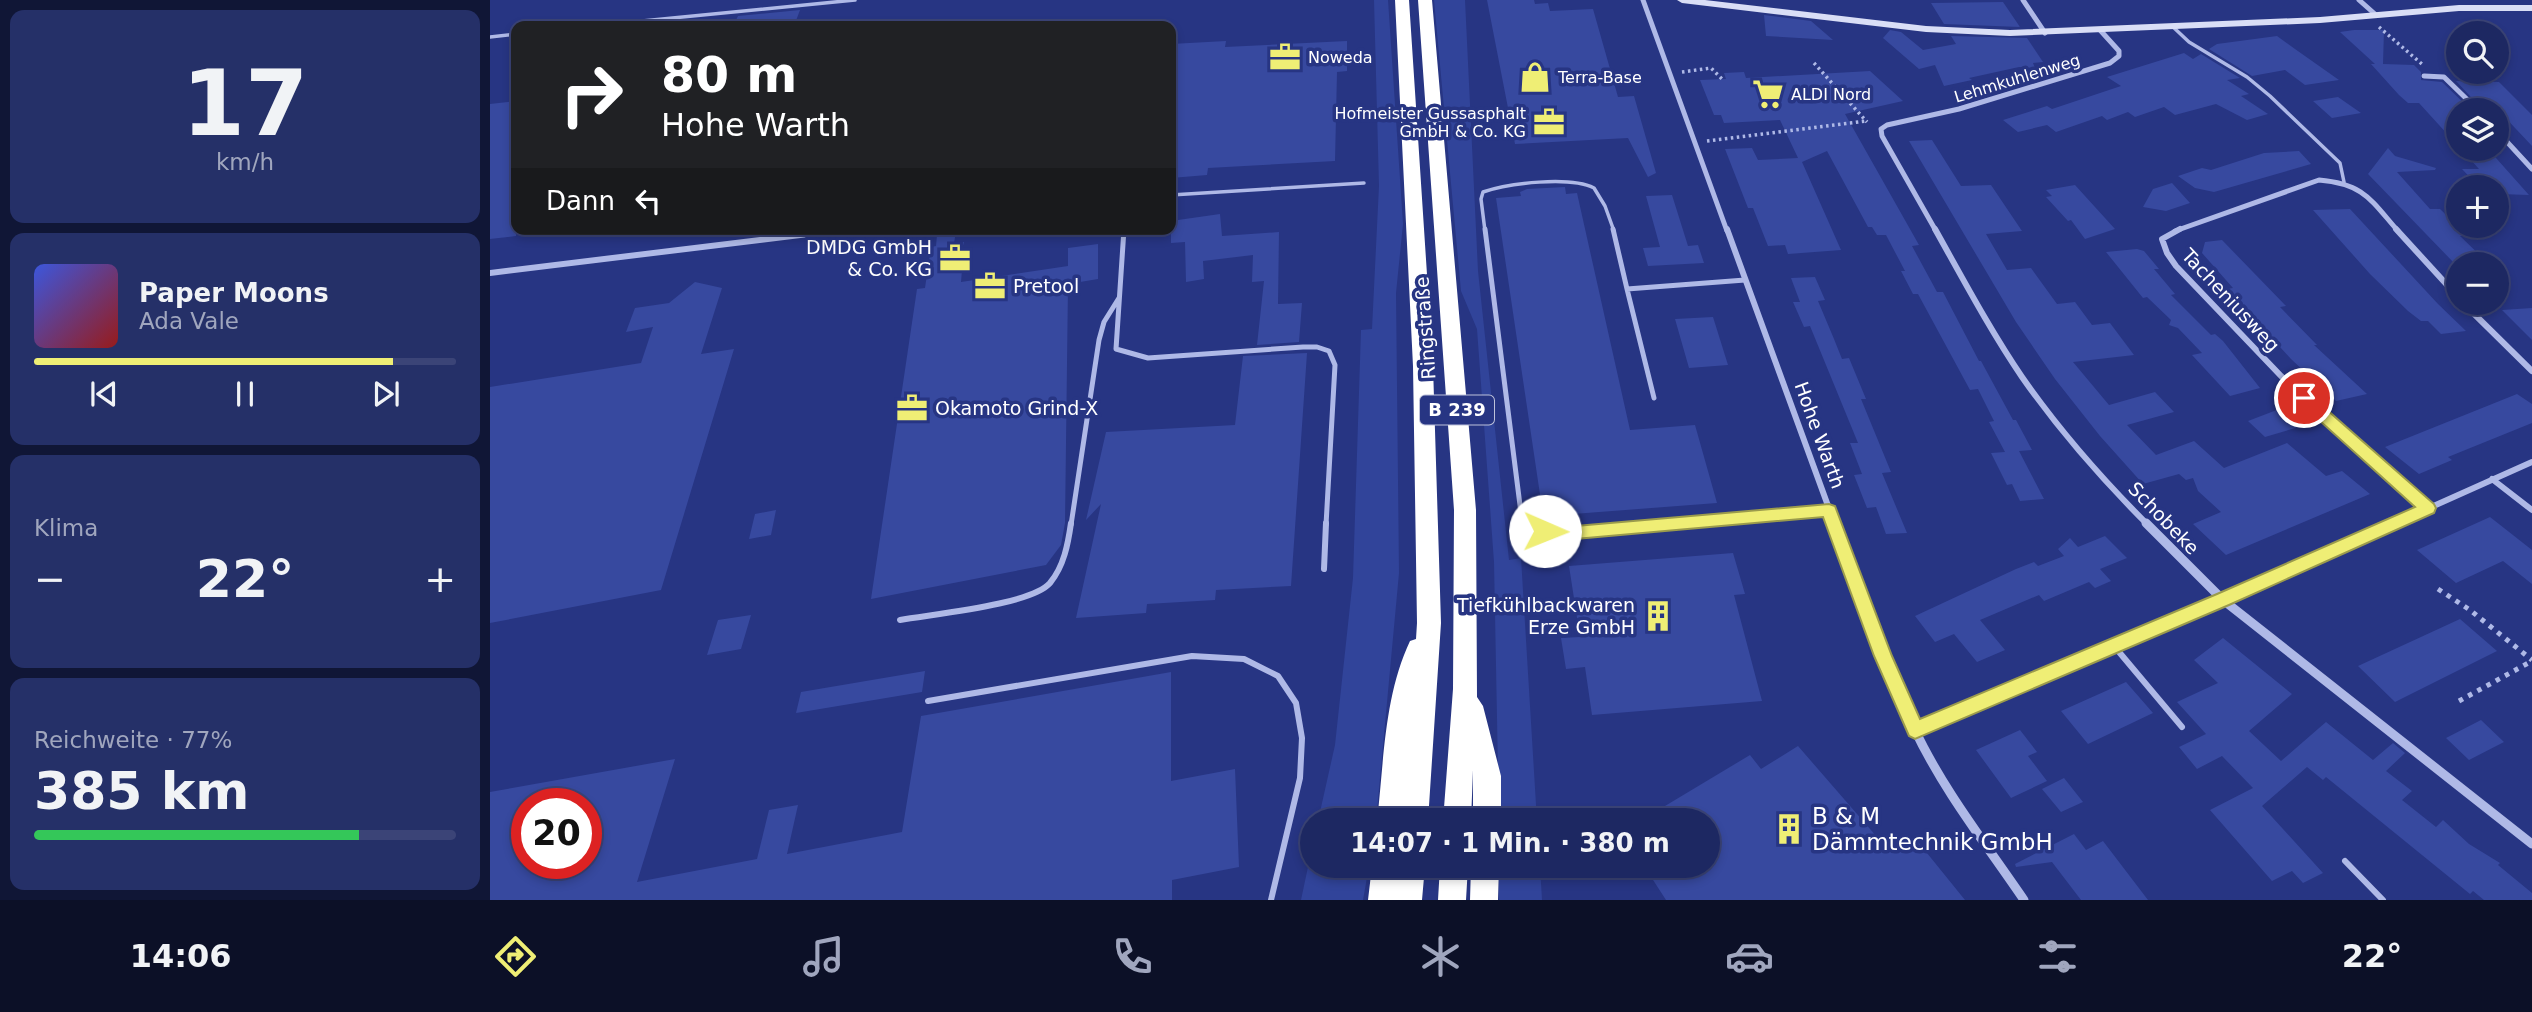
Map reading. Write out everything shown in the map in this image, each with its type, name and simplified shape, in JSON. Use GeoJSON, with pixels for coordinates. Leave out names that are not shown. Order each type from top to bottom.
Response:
{"type":"FeatureCollection","features":[{"type":"Feature","properties":{"kind":"highway","name":"Ringstraße"},"geometry":{"type":"LineString","coordinates":[[1402,0],[1423,366],[1429,623],[1415,808]]}},
{"type":"Feature","properties":{"kind":"highway","name":"Ringstraße"},"geometry":{"type":"LineString","coordinates":[[1425,0],[1465,510],[1465,689],[1458,808]]}},
{"type":"Feature","properties":{"kind":"highway"},"geometry":{"type":"LineString","coordinates":[[1392,808],[1405,689],[1429,623]]}},
{"type":"Feature","properties":{"kind":"highway"},"geometry":{"type":"LineString","coordinates":[[1465,689],[1488,776],[1487,808]]}},
{"type":"Feature","properties":{"kind":"highway"},"geometry":{"type":"LineString","coordinates":[[1382,900],[1385,878]]}},
{"type":"Feature","properties":{"kind":"highway"},"geometry":{"type":"LineString","coordinates":[[1408,900],[1410,878]]}},
{"type":"Feature","properties":{"kind":"highway"},"geometry":{"type":"LineString","coordinates":[[1452,900],[1453,878]]}},
{"type":"Feature","properties":{"kind":"highway"},"geometry":{"type":"LineString","coordinates":[[1484,900],[1485,878]]}},
{"type":"Feature","properties":{"kind":"street","name":"Hohe Warth"},"geometry":{"type":"LineString","coordinates":[[1643,0],[1883,656],[1915,730],[1948,790],[2024,900]]}},
{"type":"Feature","properties":{"kind":"street"},"geometry":{"type":"LineString","coordinates":[[1682,0],[1926,29],[2045,33],[2364,17],[2459,8],[2532,8]]}},
{"type":"Feature","properties":{"kind":"street"},"geometry":{"type":"LineString","coordinates":[[2023,0],[2045,33]]}},
{"type":"Feature","properties":{"kind":"street"},"geometry":{"type":"LineString","coordinates":[[2359,0],[2376,15]]}},
{"type":"Feature","properties":{"kind":"street","name":"Lehmkuhlenweg"},"geometry":{"type":"LineString","coordinates":[[1887,125],[1968,106],[2110,63],[2119,56],[2119,51],[2100,30]]}},
{"type":"Feature","properties":{"kind":"street"},"geometry":{"type":"LineString","coordinates":[[2424,76],[2444,77],[2466,98]]}},
{"type":"Feature","properties":{"kind":"street","name":"Schobeke"},"geometry":{"type":"LineString","coordinates":[[1887,125],[1881,130],[1882,136],[1986,320],[2023,378],[2076,446],[2126,502],[2223,600],[2532,844]]}},
{"type":"Feature","properties":{"kind":"street"},"geometry":{"type":"LineString","coordinates":[[2509,144],[2532,169]]}},
{"type":"Feature","properties":{"kind":"street","name":"Tacheniusweg"},"geometry":{"type":"LineString","coordinates":[[2344,182],[2319,180],[2240,207],[2169,233],[2162,239],[2162,247],[2230,326],[2272,368],[2320,414],[2428,508]]}},
{"type":"Feature","properties":{"kind":"street"},"geometry":{"type":"LineString","coordinates":[[2344,182],[2361,190],[2446,284]]}},
{"type":"Feature","properties":{"kind":"street"},"geometry":{"type":"LineString","coordinates":[[490,273],[800,235]]}},
{"type":"Feature","properties":{"kind":"street"},"geometry":{"type":"LineString","coordinates":[[2475,315],[2532,371]]}},
{"type":"Feature","properties":{"kind":"street"},"geometry":{"type":"LineString","coordinates":[[1915,730],[2223,600],[2532,462]]}},
{"type":"Feature","properties":{"kind":"street"},"geometry":{"type":"LineString","coordinates":[[2492,479],[2532,510]]}},
{"type":"Feature","properties":{"kind":"lane"},"geometry":{"type":"LineString","coordinates":[[642,21],[855,0]]}},
{"type":"Feature","properties":{"kind":"lane"},"geometry":{"type":"LineString","coordinates":[[2172,26],[2189,42],[2247,78],[2270,96],[2340,163],[2344,182]]}},
{"type":"Feature","properties":{"kind":"lane"},"geometry":{"type":"LineString","coordinates":[[490,37],[511,35]]}},
{"type":"Feature","properties":{"kind":"lane"},"geometry":{"type":"LineString","coordinates":[[1176,195],[1364,183]]}},
{"type":"Feature","properties":{"kind":"lane"},"geometry":{"type":"LineString","coordinates":[[1654,398],[1605,203],[1595,189],[1580,183],[1544,183],[1492,188],[1483,192],[1481,199],[1517,497],[1521,513],[1529,523],[1545,531],[1564,533],[1829,510]]}},
{"type":"Feature","properties":{"kind":"lane"},"geometry":{"type":"LineString","coordinates":[[1123,235],[1116,349],[1126,354],[1148,358],[1317,346],[1329,351],[1335,365],[1324,569]]}},
{"type":"Feature","properties":{"kind":"lane"},"geometry":{"type":"LineString","coordinates":[[1627,289],[1745,280]]}},
{"type":"Feature","properties":{"kind":"lane"},"geometry":{"type":"LineString","coordinates":[[900,620],[1025,598],[1049,584],[1067,552],[1099,340],[1104,322],[1118,298]]}},
{"type":"Feature","properties":{"kind":"lane"},"geometry":{"type":"LineString","coordinates":[[2114,646],[2182,727]]}},
{"type":"Feature","properties":{"kind":"lane"},"geometry":{"type":"LineString","coordinates":[[928,701],[1192,656],[1219,654],[1246,659],[1272,673],[1292,693],[1304,724],[1304,764],[1271,900]]}},
{"type":"Feature","properties":{"kind":"lane"},"geometry":{"type":"LineString","coordinates":[[2345,861],[2383,900]]}},
{"type":"Feature","properties":{"kind":"path"},"geometry":{"type":"LineString","coordinates":[[2364,17],[2412,53],[2434,76]]}},
{"type":"Feature","properties":{"kind":"path"},"geometry":{"type":"LineString","coordinates":[[1695,142],[1866,121],[1814,63]]}},
{"type":"Feature","properties":{"kind":"path"},"geometry":{"type":"LineString","coordinates":[[1671,73],[1711,68],[1722,79]]}},
{"type":"Feature","properties":{"kind":"path"},"geometry":{"type":"LineString","coordinates":[[2438,589],[2470,610],[2532,660],[2459,701]]}},
{"type":"Feature","properties":{"kind":"shaded area"},"geometry":{"type":"Polygon","coordinates":[[[1374,0],[1388,0],[1403,224],[1396,293],[1399,573],[1377,808],[1321,808],[1335,745],[1353,578],[1361,330],[1372,329],[1379,186],[1374,0]]]}},
{"type":"Feature","properties":{"kind":"shaded area"},"geometry":{"type":"Polygon","coordinates":[[[1434,0],[1465,0],[1478,271],[1509,560],[1521,558],[1536,808],[1499,808],[1494,562],[1477,329],[1461,291],[1434,0]]]}},
{"type":"Feature","properties":{"kind":"shaded area"},"geometry":{"type":"Polygon","coordinates":[[[1306,878],[1367,878],[1363,900],[1301,900],[1306,878]]]}},
{"type":"Feature","properties":{"kind":"shaded area"},"geometry":{"type":"Polygon","coordinates":[[[1499,878],[1541,878],[1542,900],[1499,900],[1499,878]]]}},
{"type":"Feature","properties":{"kind":"building"},"geometry":{"type":"Polygon","coordinates":[[[1487,0],[1534,0],[1535,4],[1548,3],[1550,11],[1593,9],[1618,97],[1634,96],[1656,173],[1648,177],[1628,138],[1515,144],[1487,0]]]}},
{"type":"Feature","properties":{"kind":"building"},"geometry":{"type":"Polygon","coordinates":[[[2003,2],[2020,27],[1944,24],[1931,3],[2003,2]]]}},
{"type":"Feature","properties":{"kind":"building"},"geometry":{"type":"Polygon","coordinates":[[[800,10],[796,21],[736,21],[738,16],[800,10]]]}},
{"type":"Feature","properties":{"kind":"building"},"geometry":{"type":"Polygon","coordinates":[[[1764,15],[1811,21],[1833,40],[1766,36],[1764,15]]]}},
{"type":"Feature","properties":{"kind":"building"},"geometry":{"type":"Polygon","coordinates":[[[1890,30],[1901,32],[1923,50],[1956,44],[1951,36],[2027,38],[2043,62],[2033,63],[2035,68],[2019,67],[1944,86],[1935,65],[1919,69],[1883,38],[1890,30]]]}},
{"type":"Feature","properties":{"kind":"building"},"geometry":{"type":"Polygon","coordinates":[[[2384,30],[2383,64],[2414,65],[2421,72],[2421,80],[2442,82],[2459,98],[2446,98],[2446,133],[2419,103],[2408,103],[2399,95],[2371,64],[2375,64],[2340,32],[2384,30]]]}},
{"type":"Feature","properties":{"kind":"building"},"geometry":{"type":"Polygon","coordinates":[[[2277,36],[2339,80],[2305,85],[2285,70],[2252,76],[2209,49],[2217,44],[2277,36]]]}},
{"type":"Feature","properties":{"kind":"building"},"geometry":{"type":"Polygon","coordinates":[[[1226,41],[1225,47],[1347,41],[1347,71],[1337,72],[1335,161],[1208,168],[1207,175],[1176,178],[1176,44],[1226,41]]]}},
{"type":"Feature","properties":{"kind":"building"},"geometry":{"type":"Polygon","coordinates":[[[2184,53],[2193,59],[2201,54],[2240,78],[2227,80],[2249,94],[2241,96],[2268,114],[2247,120],[2216,104],[2175,115],[2164,107],[2135,117],[2128,112],[2107,120],[2102,116],[2056,132],[2047,125],[2018,132],[2003,120],[2047,106],[2052,109],[2121,86],[2107,77],[2184,53]]]}},
{"type":"Feature","properties":{"kind":"building"},"geometry":{"type":"Polygon","coordinates":[[[1870,71],[1903,101],[1845,114],[1919,245],[1912,246],[1937,292],[1943,292],[1979,361],[2032,450],[2019,451],[2044,499],[2020,501],[2012,484],[2007,485],[1991,453],[2005,452],[1989,422],[1994,421],[1978,389],[1970,390],[1918,294],[1913,294],[1901,271],[1905,271],[1886,235],[1877,235],[1872,227],[1868,227],[1827,151],[1802,162],[1841,250],[1788,254],[1785,245],[1768,246],[1753,208],[1748,208],[1725,149],[1752,148],[1758,160],[1798,158],[1780,120],[1724,123],[1721,115],[1714,115],[1700,80],[1726,79],[1724,73],[1744,72],[1746,78],[1870,71]]]}},
{"type":"Feature","properties":{"kind":"building"},"geometry":{"type":"Polygon","coordinates":[[[2459,84],[2501,84],[2532,115],[2532,146],[2509,122],[2509,98],[2472,98],[2459,84]]]}},
{"type":"Feature","properties":{"kind":"building"},"geometry":{"type":"Polygon","coordinates":[[[2338,97],[2361,113],[2332,118],[2313,101],[2338,97]]]}},
{"type":"Feature","properties":{"kind":"building"},"geometry":{"type":"Polygon","coordinates":[[[511,102],[511,235],[516,236],[490,239],[490,104],[511,102]]]}},
{"type":"Feature","properties":{"kind":"building"},"geometry":{"type":"Polygon","coordinates":[[[1932,140],[1961,186],[1991,185],[2022,231],[1986,234],[2007,270],[2031,268],[2057,304],[2075,302],[2092,325],[2110,323],[2134,355],[2073,362],[2109,405],[2155,392],[2174,412],[2127,425],[2156,455],[2194,441],[2224,468],[2287,443],[2326,476],[2342,471],[2370,494],[2226,555],[2193,524],[2221,512],[2198,491],[2193,478],[2186,480],[2179,474],[2143,484],[2100,436],[2055,379],[2016,322],[1909,141],[1932,140]]]}},
{"type":"Feature","properties":{"kind":"building"},"geometry":{"type":"Polygon","coordinates":[[[2388,148],[2395,156],[2436,168],[2397,172],[2430,209],[2440,209],[2446,215],[2446,238],[2462,238],[2477,252],[2446,252],[2446,255],[2368,174],[2388,148]]]}},
{"type":"Feature","properties":{"kind":"building"},"geometry":{"type":"Polygon","coordinates":[[[2299,151],[2311,164],[2214,192],[2195,188],[2178,176],[2202,168],[2211,170],[2264,153],[2299,151]]]}},
{"type":"Feature","properties":{"kind":"building"},"geometry":{"type":"Polygon","coordinates":[[[2472,161],[2499,161],[2529,195],[2509,194],[2509,175],[2468,175],[2462,169],[2479,169],[2472,161]]]}},
{"type":"Feature","properties":{"kind":"building"},"geometry":{"type":"Polygon","coordinates":[[[2172,183],[2190,203],[2166,211],[2143,207],[2153,189],[2172,183]]]}},
{"type":"Feature","properties":{"kind":"building"},"geometry":{"type":"Polygon","coordinates":[[[2075,185],[2115,229],[2085,239],[2071,220],[2068,221],[2046,197],[2052,196],[2046,190],[2075,185]]]}},
{"type":"Feature","properties":{"kind":"building"},"geometry":{"type":"Polygon","coordinates":[[[1565,187],[1566,194],[1577,193],[1630,430],[1695,425],[1717,503],[1560,515],[1542,508],[1496,198],[1521,196],[1520,192],[1527,189],[1565,187]]]}},
{"type":"Feature","properties":{"kind":"building"},"geometry":{"type":"Polygon","coordinates":[[[1672,195],[1688,246],[1698,245],[1704,263],[1648,266],[1643,248],[1660,247],[1646,196],[1672,195]]]}},
{"type":"Feature","properties":{"kind":"building"},"geometry":{"type":"Polygon","coordinates":[[[2350,209],[2446,312],[2446,315],[2449,315],[2466,331],[2441,334],[2428,321],[2421,321],[2408,311],[2370,274],[2313,210],[2350,209]]]}},
{"type":"Feature","properties":{"kind":"building"},"geometry":{"type":"Polygon","coordinates":[[[1220,214],[1222,236],[1279,232],[1278,304],[1302,303],[1299,342],[1257,345],[1264,281],[1252,282],[1253,255],[1203,261],[1204,279],[1186,282],[1185,242],[1171,243],[1171,235],[1176,235],[1176,220],[1220,214]]]}},
{"type":"Feature","properties":{"kind":"building"},"geometry":{"type":"Polygon","coordinates":[[[937,235],[955,235],[954,243],[964,242],[959,259],[963,258],[961,282],[1068,266],[1068,248],[1098,244],[1098,279],[1068,284],[1065,523],[1061,545],[1046,565],[871,599],[917,289],[925,288],[931,247],[936,246],[937,235]]]}},
{"type":"Feature","properties":{"kind":"building"},"geometry":{"type":"Polygon","coordinates":[[[2222,240],[2286,306],[2280,307],[2317,345],[2314,345],[2367,394],[2336,401],[2291,359],[2227,289],[2233,288],[2202,253],[2205,242],[2222,240]]]}},
{"type":"Feature","properties":{"kind":"building"},"geometry":{"type":"Polygon","coordinates":[[[2137,249],[2144,251],[2159,269],[2154,269],[2175,294],[2171,295],[2211,335],[2215,334],[2223,341],[2260,388],[2230,396],[2192,355],[2202,353],[2178,328],[2169,325],[2171,320],[2147,297],[2143,298],[2106,252],[2137,249]]]}},
{"type":"Feature","properties":{"kind":"building"},"geometry":{"type":"Polygon","coordinates":[[[1815,277],[1825,300],[1818,301],[1842,359],[1849,358],[1866,399],[1861,399],[1891,472],[1882,473],[1907,533],[1886,534],[1876,507],[1867,508],[1854,475],[1862,474],[1850,443],[1858,443],[1810,326],[1804,327],[1793,302],[1800,302],[1791,278],[1815,277]]]}},
{"type":"Feature","properties":{"kind":"building"},"geometry":{"type":"Polygon","coordinates":[[[695,282],[722,288],[701,354],[734,349],[661,590],[490,623],[490,387],[641,363],[653,327],[626,332],[635,308],[669,303],[695,282]]]}},
{"type":"Feature","properties":{"kind":"building"},"geometry":{"type":"Polygon","coordinates":[[[2532,308],[2532,340],[2507,315],[2509,310],[2532,308]]]}},
{"type":"Feature","properties":{"kind":"building"},"geometry":{"type":"Polygon","coordinates":[[[1713,317],[1728,365],[1689,368],[1675,319],[1713,317]]]}},
{"type":"Feature","properties":{"kind":"building"},"geometry":{"type":"Polygon","coordinates":[[[1307,353],[1291,586],[1216,590],[1215,600],[1147,604],[1146,613],[1076,618],[1101,504],[1086,520],[1106,432],[1235,425],[1243,356],[1307,353]]]}},
{"type":"Feature","properties":{"kind":"building"},"geometry":{"type":"Polygon","coordinates":[[[2517,394],[2532,404],[2532,423],[2448,457],[2452,460],[2419,474],[2385,447],[2517,394]]]}},
{"type":"Feature","properties":{"kind":"building"},"geometry":{"type":"Polygon","coordinates":[[[2282,408],[2302,426],[2265,437],[2248,421],[2282,408]]]}},
{"type":"Feature","properties":{"kind":"building"},"geometry":{"type":"Polygon","coordinates":[[[776,510],[771,535],[749,539],[755,514],[776,510]]]}},
{"type":"Feature","properties":{"kind":"building"},"geometry":{"type":"Polygon","coordinates":[[[2490,517],[2532,550],[2532,584],[2503,561],[2456,583],[2417,550],[2490,517]]]}},
{"type":"Feature","properties":{"kind":"building"},"geometry":{"type":"Polygon","coordinates":[[[2105,536],[2127,558],[2100,569],[2111,581],[2095,588],[2089,582],[2044,601],[2039,595],[1980,620],[2005,650],[1977,662],[1954,634],[1935,642],[1915,616],[2016,569],[2034,562],[2038,566],[2064,556],[2058,549],[2070,538],[2078,547],[2105,536]]]}},
{"type":"Feature","properties":{"kind":"building","name":"Tiefkühlbackwaren Erze GmbH"},"geometry":{"type":"Polygon","coordinates":[[[1733,553],[1745,594],[1734,595],[1762,701],[1592,715],[1585,667],[1566,669],[1561,638],[1580,637],[1569,566],[1733,553]]]}},
{"type":"Feature","properties":{"kind":"building"},"geometry":{"type":"Polygon","coordinates":[[[751,615],[741,649],[707,655],[718,620],[751,615]]]}},
{"type":"Feature","properties":{"kind":"building"},"geometry":{"type":"Polygon","coordinates":[[[2460,619],[2497,651],[2395,702],[2358,666],[2460,619]]]}},
{"type":"Feature","properties":{"kind":"building"},"geometry":{"type":"Polygon","coordinates":[[[2223,638],[2292,694],[2249,731],[2281,761],[2326,722],[2373,760],[2393,743],[2405,753],[2386,771],[2412,791],[2402,800],[2436,827],[2443,820],[2469,844],[2500,863],[2498,865],[2532,893],[2532,900],[2484,900],[2473,891],[2470,894],[2326,777],[2323,780],[2307,767],[2262,806],[2323,873],[2303,883],[2292,871],[2272,881],[2210,810],[2253,788],[2222,756],[2197,769],[2179,747],[2206,734],[2177,702],[2218,683],[2194,660],[2223,638]]]}},
{"type":"Feature","properties":{"kind":"building"},"geometry":{"type":"Polygon","coordinates":[[[925,671],[922,692],[796,713],[801,692],[925,671]]]}},
{"type":"Feature","properties":{"kind":"building"},"geometry":{"type":"Polygon","coordinates":[[[1171,672],[1171,781],[1235,769],[1239,867],[1172,880],[1172,900],[490,900],[490,792],[511,788],[511,879],[602,879],[602,788],[512,788],[675,759],[637,882],[757,859],[769,810],[798,805],[787,854],[902,832],[921,716],[1171,672]]]}},
{"type":"Feature","properties":{"kind":"building"},"geometry":{"type":"Polygon","coordinates":[[[2126,682],[2153,713],[2088,744],[2061,711],[2126,682]]]}},
{"type":"Feature","properties":{"kind":"building"},"geometry":{"type":"Polygon","coordinates":[[[2481,720],[2504,742],[2469,760],[2446,738],[2481,720]]]}},
{"type":"Feature","properties":{"kind":"building"},"geometry":{"type":"Polygon","coordinates":[[[2020,730],[2037,752],[2028,756],[2047,781],[2011,798],[1976,750],[2020,730]]]}},
{"type":"Feature","properties":{"kind":"building","name":"B & M Dämmtechnik GmbH"},"geometry":{"type":"Polygon","coordinates":[[[1798,746],[1890,852],[1914,837],[1965,900],[1666,900],[1652,878],[1720,878],[1720,808],[1662,808],[1750,755],[1761,769],[1798,746]]]}},
{"type":"Feature","properties":{"kind":"building"},"geometry":{"type":"Polygon","coordinates":[[[2064,778],[2083,802],[2061,812],[2042,789],[2064,778]]]}},
{"type":"Feature","properties":{"kind":"building"},"geometry":{"type":"Polygon","coordinates":[[[2074,834],[2086,850],[2103,841],[2148,900],[2081,900],[2052,862],[2016,867],[2015,864],[2074,834]]]}},
{"type":"Feature","properties":{"kind":"place","name":"Noweda"},"geometry":{"type":"Point","coordinates":[1285,57]}},
{"type":"Feature","properties":{"kind":"place","name":"Terra-Base"},"geometry":{"type":"Point","coordinates":[1535,77]}},
{"type":"Feature","properties":{"kind":"place","name":"ALDI Nord"},"geometry":{"type":"Point","coordinates":[1768,94]}},
{"type":"Feature","properties":{"kind":"place","name":"Hofmeister Gussasphalt GmbH & Co. KG"},"geometry":{"type":"Point","coordinates":[1549,122]}},
{"type":"Feature","properties":{"kind":"place","name":"DMDG GmbH & Co. KG"},"geometry":{"type":"Point","coordinates":[955,258]}},
{"type":"Feature","properties":{"kind":"place","name":"Pretool"},"geometry":{"type":"Point","coordinates":[990,286]}},
{"type":"Feature","properties":{"kind":"place","name":"Okamoto Grind-X"},"geometry":{"type":"Point","coordinates":[912,408]}},
{"type":"Feature","properties":{"kind":"place","name":"Tiefkühlbackwaren Erze GmbH"},"geometry":{"type":"Point","coordinates":[1658,616]}},
{"type":"Feature","properties":{"kind":"place","name":"B & M Dämmtechnik GmbH"},"geometry":{"type":"Point","coordinates":[1789,829]}},
{"type":"Feature","properties":{"kind":"route"},"geometry":{"type":"LineString","coordinates":[[1545,531],[1564,533],[1829,510],[1883,656],[1915,730],[2223,600],[2428,508],[2304,398]]}}]}
